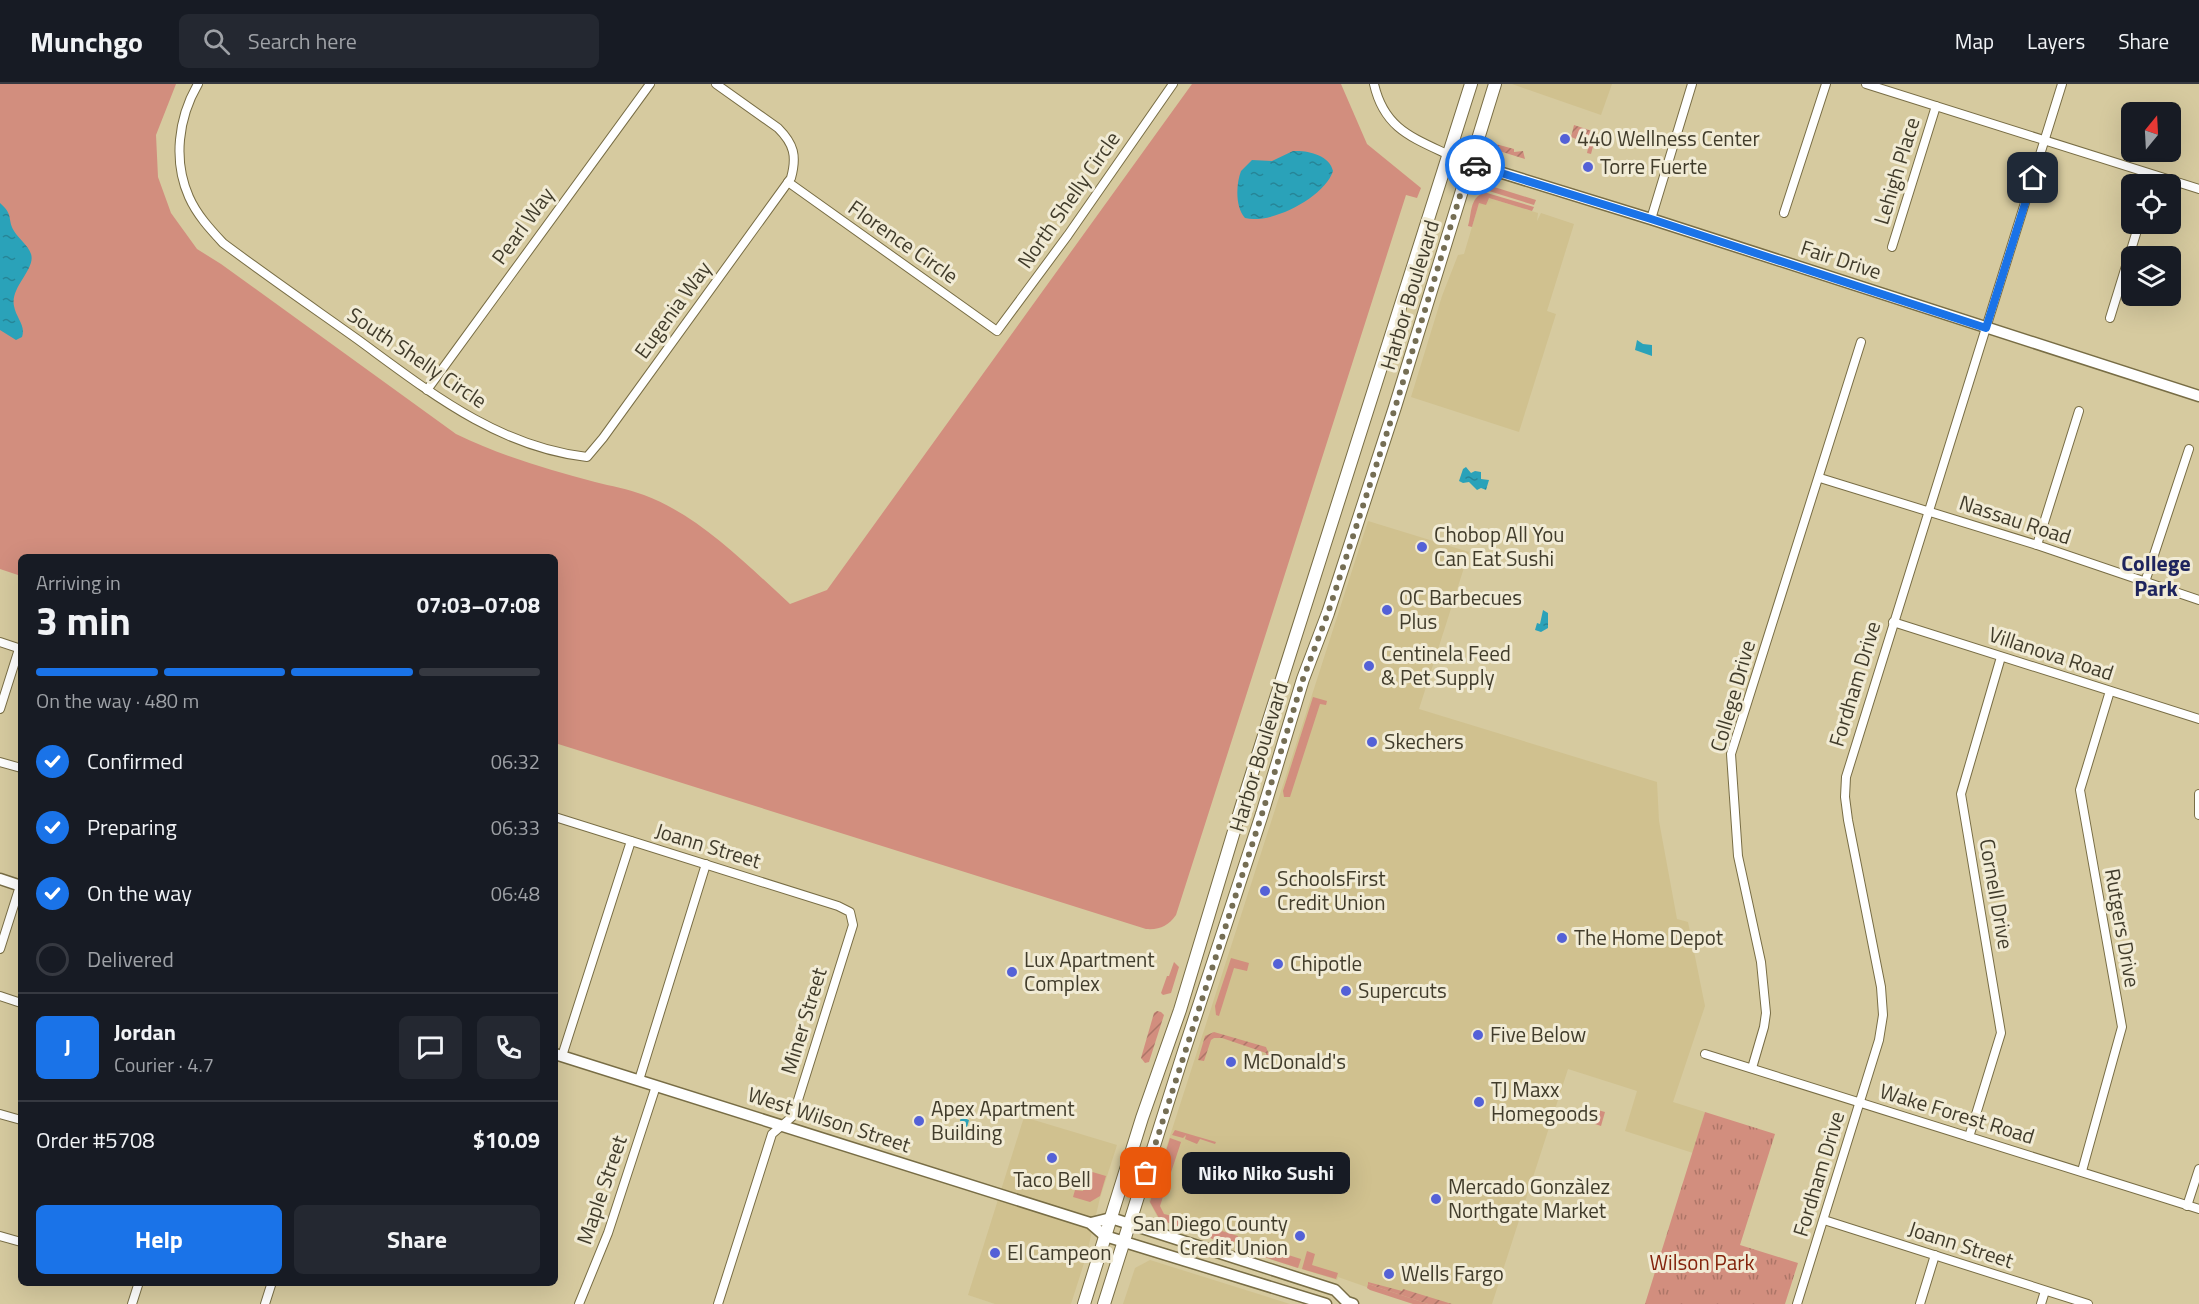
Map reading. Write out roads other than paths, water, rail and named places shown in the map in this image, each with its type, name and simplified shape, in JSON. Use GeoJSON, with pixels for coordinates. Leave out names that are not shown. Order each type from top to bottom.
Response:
{"type":"FeatureCollection","features":[{"type":"Feature","properties":{"kind":"main road","name":"Harbor Boulevard"},"geometry":{"type":"LineString","coordinates":[[1084,1304],[1142,1118],[1180,1010],[1471,84]]}},
{"type":"Feature","properties":{"kind":"main road","name":"Harbor Boulevard"},"geometry":{"type":"LineString","coordinates":[[1104,1304],[1262,814],[1303,679],[1328,613],[1395,408],[1495,84]]}},
{"type":"Feature","properties":{"kind":"main road"},"geometry":{"type":"LineString","coordinates":[[1449,155],[1470,163]]}},
{"type":"Feature","properties":{"kind":"street","name":"South Shelly Circle"},"geometry":{"type":"LineString","coordinates":[[198,84],[188,104],[180,137],[181,172],[189,197],[198,213],[223,243],[427,390],[467,416],[515,439],[562,453],[587,457]]}},
{"type":"Feature","properties":{"kind":"street","name":"Pearl Way"},"geometry":{"type":"LineString","coordinates":[[427,390],[650,84]]}},
{"type":"Feature","properties":{"kind":"street"},"geometry":{"type":"LineString","coordinates":[[716,84],[786,136],[795,159],[788,182]]}},
{"type":"Feature","properties":{"kind":"street"},"geometry":{"type":"LineString","coordinates":[[1374,84],[1381,105],[1391,123],[1410,136],[1449,155]]}},
{"type":"Feature","properties":{"kind":"street"},"geometry":{"type":"LineString","coordinates":[[1651,219],[1692,84]]}},
{"type":"Feature","properties":{"kind":"street"},"geometry":{"type":"LineString","coordinates":[[1784,213],[1826,84]]}},
{"type":"Feature","properties":{"kind":"street"},"geometry":{"type":"LineString","coordinates":[[1866,84],[2152,174]]}},
{"type":"Feature","properties":{"kind":"street","name":"Fordham Drive"},"geometry":{"type":"LineString","coordinates":[[1797,1304],[1879,1040],[1883,1006],[1848,820],[1844,787],[1851,754],[2062,84]]}},
{"type":"Feature","properties":{"kind":"street","name":"North Shelly Circle"},"geometry":{"type":"LineString","coordinates":[[997,331],[1172,87],[1161,85]]}},
{"type":"Feature","properties":{"kind":"street","name":"Lehigh Place"},"geometry":{"type":"LineString","coordinates":[[1892,247],[1936,106]]}},
{"type":"Feature","properties":{"kind":"street","name":"Fair Drive"},"geometry":{"type":"LineString","coordinates":[[1470,163],[2199,396]]}},
{"type":"Feature","properties":{"kind":"street","name":"Florence Circle"},"geometry":{"type":"LineString","coordinates":[[788,182],[997,331]]}},
{"type":"Feature","properties":{"kind":"street","name":"Eugenia Way"},"geometry":{"type":"LineString","coordinates":[[587,457],[788,182]]}},
{"type":"Feature","properties":{"kind":"street"},"geometry":{"type":"LineString","coordinates":[[2181,183],[2199,189]]}},
{"type":"Feature","properties":{"kind":"street"},"geometry":{"type":"LineString","coordinates":[[2110,318],[2136,234]]}},
{"type":"Feature","properties":{"kind":"street","name":"College Drive"},"geometry":{"type":"LineString","coordinates":[[1752,1068],[1766,1013],[1761,962],[1738,856],[1731,754],[1820,478],[1861,342]]}},
{"type":"Feature","properties":{"kind":"street"},"geometry":{"type":"LineString","coordinates":[[2037,545],[2079,411]]}},
{"type":"Feature","properties":{"kind":"street"},"geometry":{"type":"LineString","coordinates":[[2145,582],[2188,449]]}},
{"type":"Feature","properties":{"kind":"street","name":"Nassau Road"},"geometry":{"type":"LineString","coordinates":[[1820,478],[2037,545],[2199,600]]}},
{"type":"Feature","properties":{"kind":"street","name":"Villanova Road"},"geometry":{"type":"LineString","coordinates":[[1893,622],[2199,719]]}},
{"type":"Feature","properties":{"kind":"street"},"geometry":{"type":"LineString","coordinates":[[0,642],[18,648]]}},
{"type":"Feature","properties":{"kind":"street"},"geometry":{"type":"LineString","coordinates":[[0,709],[18,655]]}},
{"type":"Feature","properties":{"kind":"street","name":"Cornell Drive"},"geometry":{"type":"LineString","coordinates":[[1969,1137],[2001,1033],[1961,794],[2001,657]]}},
{"type":"Feature","properties":{"kind":"street","name":"Rutgers Drive"},"geometry":{"type":"LineString","coordinates":[[2082,1171],[2122,1027],[2080,790],[2110,691]]}},
{"type":"Feature","properties":{"kind":"street"},"geometry":{"type":"LineString","coordinates":[[0,762],[18,767]]}},
{"type":"Feature","properties":{"kind":"street"},"geometry":{"type":"LineString","coordinates":[[2199,794],[2199,815]]}},
{"type":"Feature","properties":{"kind":"street","name":"Joann Street"},"geometry":{"type":"LineString","coordinates":[[558,818],[838,906],[850,912]]}},
{"type":"Feature","properties":{"kind":"street"},"geometry":{"type":"LineString","coordinates":[[559,1055],[631,841]]}},
{"type":"Feature","properties":{"kind":"street"},"geometry":{"type":"LineString","coordinates":[[639,1080],[706,864]]}},
{"type":"Feature","properties":{"kind":"street"},"geometry":{"type":"LineString","coordinates":[[0,879],[18,885]]}},
{"type":"Feature","properties":{"kind":"street"},"geometry":{"type":"LineString","coordinates":[[0,949],[18,892]]}},
{"type":"Feature","properties":{"kind":"street","name":"Miner Street"},"geometry":{"type":"LineString","coordinates":[[718,1304],[772,1134],[793,1116],[853,925],[850,912]]}},
{"type":"Feature","properties":{"kind":"street"},"geometry":{"type":"LineString","coordinates":[[0,996],[18,1002]]}},
{"type":"Feature","properties":{"kind":"street","name":"Wake Forest Road"},"geometry":{"type":"LineString","coordinates":[[1705,1054],[2199,1209]]}},
{"type":"Feature","properties":{"kind":"street","name":"West Wilson Street"},"geometry":{"type":"LineString","coordinates":[[559,1055],[1091,1223],[1105,1236],[1326,1304]]}},
{"type":"Feature","properties":{"kind":"street","name":"Maple Street"},"geometry":{"type":"LineString","coordinates":[[579,1304],[608,1233],[656,1086]]}},
{"type":"Feature","properties":{"kind":"street"},"geometry":{"type":"LineString","coordinates":[[0,1114],[18,1119]]}},
{"type":"Feature","properties":{"kind":"street"},"geometry":{"type":"LineString","coordinates":[[2187,1206],[2199,1169]]}},
{"type":"Feature","properties":{"kind":"street"},"geometry":{"type":"LineString","coordinates":[[1091,1223],[1111,1218],[1335,1290],[1346,1303]]}},
{"type":"Feature","properties":{"kind":"street","name":"Joann Street"},"geometry":{"type":"LineString","coordinates":[[1824,1220],[2088,1304]]}},
{"type":"Feature","properties":{"kind":"street"},"geometry":{"type":"LineString","coordinates":[[0,1236],[18,1241]]}},
{"type":"Feature","properties":{"kind":"street"},"geometry":{"type":"LineString","coordinates":[[1920,1304],[1935,1255]]}},
{"type":"Feature","properties":{"kind":"street"},"geometry":{"type":"LineString","coordinates":[[132,1304],[138,1286]]}},
{"type":"Feature","properties":{"kind":"street"},"geometry":{"type":"LineString","coordinates":[[265,1304],[271,1286]]}},
{"type":"Feature","properties":{"kind":"street"},"geometry":{"type":"LineString","coordinates":[[2041,1304],[2045,1291]]}},
{"type":"Feature","properties":{"kind":"water"},"geometry":{"type":"Polygon","coordinates":[[[1293,151],[1305,151],[1323,157],[1333,171],[1328,181],[1320,190],[1296,207],[1269,217],[1245,218],[1239,208],[1237,195],[1241,171],[1252,160],[1272,161],[1293,151]]]}},
{"type":"Feature","properties":{"kind":"water"},"geometry":{"type":"Polygon","coordinates":[[[0,203],[9,214],[14,231],[28,248],[32,260],[14,299],[15,310],[23,329],[22,337],[16,340],[0,330],[0,203]]]}},
{"type":"Feature","properties":{"kind":"water"},"geometry":{"type":"Polygon","coordinates":[[[1637,340],[1643,344],[1652,345],[1652,356],[1635,350],[1637,340]]]}},
{"type":"Feature","properties":{"kind":"water"},"geometry":{"type":"Polygon","coordinates":[[[1466,467],[1471,473],[1481,472],[1481,479],[1489,480],[1486,490],[1481,488],[1477,490],[1469,482],[1459,481],[1466,467]]]}},
{"type":"Feature","properties":{"kind":"water"},"geometry":{"type":"Polygon","coordinates":[[[1543,610],[1548,613],[1548,628],[1541,632],[1535,630],[1537,623],[1540,624],[1543,610]]]}},
{"type":"Feature","properties":{"kind":"water"},"geometry":{"type":"Polygon","coordinates":[[[961,1117],[969,1120],[966,1131],[957,1135],[954,1128],[959,1125],[961,1117]]]}},
{"type":"Feature","properties":{"kind":"place","name":"440 Wellness Center"},"geometry":{"type":"Point","coordinates":[1565,139]}},
{"type":"Feature","properties":{"kind":"place","name":"Torre Fuerte"},"geometry":{"type":"Point","coordinates":[1588,167]}},
{"type":"Feature","properties":{"kind":"place","name":"Chobop All You Can Eat Sushi"},"geometry":{"type":"Point","coordinates":[1422,547]}},
{"type":"Feature","properties":{"kind":"place","name":"OC Barbecues Plus"},"geometry":{"type":"Point","coordinates":[1387,610]}},
{"type":"Feature","properties":{"kind":"place","name":"Centinela Feed & Pet Supply"},"geometry":{"type":"Point","coordinates":[1369,666]}},
{"type":"Feature","properties":{"kind":"place","name":"Skechers"},"geometry":{"type":"Point","coordinates":[1372,742]}},
{"type":"Feature","properties":{"kind":"place","name":"SchoolsFirst Credit Union"},"geometry":{"type":"Point","coordinates":[1265,891]}},
{"type":"Feature","properties":{"kind":"place","name":"The Home Depot"},"geometry":{"type":"Point","coordinates":[1562,938]}},
{"type":"Feature","properties":{"kind":"place","name":"Chipotle"},"geometry":{"type":"Point","coordinates":[1278,964]}},
{"type":"Feature","properties":{"kind":"place","name":"Lux Apartment Complex"},"geometry":{"type":"Point","coordinates":[1012,972]}},
{"type":"Feature","properties":{"kind":"place","name":"Supercuts"},"geometry":{"type":"Point","coordinates":[1346,991]}},
{"type":"Feature","properties":{"kind":"place","name":"Five Below"},"geometry":{"type":"Point","coordinates":[1478,1035]}},
{"type":"Feature","properties":{"kind":"place","name":"McDonald's"},"geometry":{"type":"Point","coordinates":[1231,1062]}},
{"type":"Feature","properties":{"kind":"place","name":"TJ Maxx Homegoods"},"geometry":{"type":"Point","coordinates":[1479,1102]}},
{"type":"Feature","properties":{"kind":"place","name":"Apex Apartment Building"},"geometry":{"type":"Point","coordinates":[919,1121]}},
{"type":"Feature","properties":{"kind":"place","name":"Taco Bell"},"geometry":{"type":"Point","coordinates":[1052,1158]}},
{"type":"Feature","properties":{"kind":"place","name":"Niko Niko Sushi"},"geometry":{"type":"Point","coordinates":[1146,1173]}},
{"type":"Feature","properties":{"kind":"place","name":"Mercado Gonzàlez Northgate Market"},"geometry":{"type":"Point","coordinates":[1436,1199]}},
{"type":"Feature","properties":{"kind":"place","name":"San Diego County Credit Union"},"geometry":{"type":"Point","coordinates":[1300,1236]}},
{"type":"Feature","properties":{"kind":"place","name":"El Campeon"},"geometry":{"type":"Point","coordinates":[995,1253]}},
{"type":"Feature","properties":{"kind":"place","name":"Wells Fargo"},"geometry":{"type":"Point","coordinates":[1389,1274]}},
{"type":"Feature","properties":{"kind":"district","name":"College Park"},"geometry":{"type":"Point","coordinates":[2156,576]}},
{"type":"Feature","properties":{"kind":"park label","name":"Wilson Park"},"geometry":{"type":"Point","coordinates":[1702,1263]}}]}
